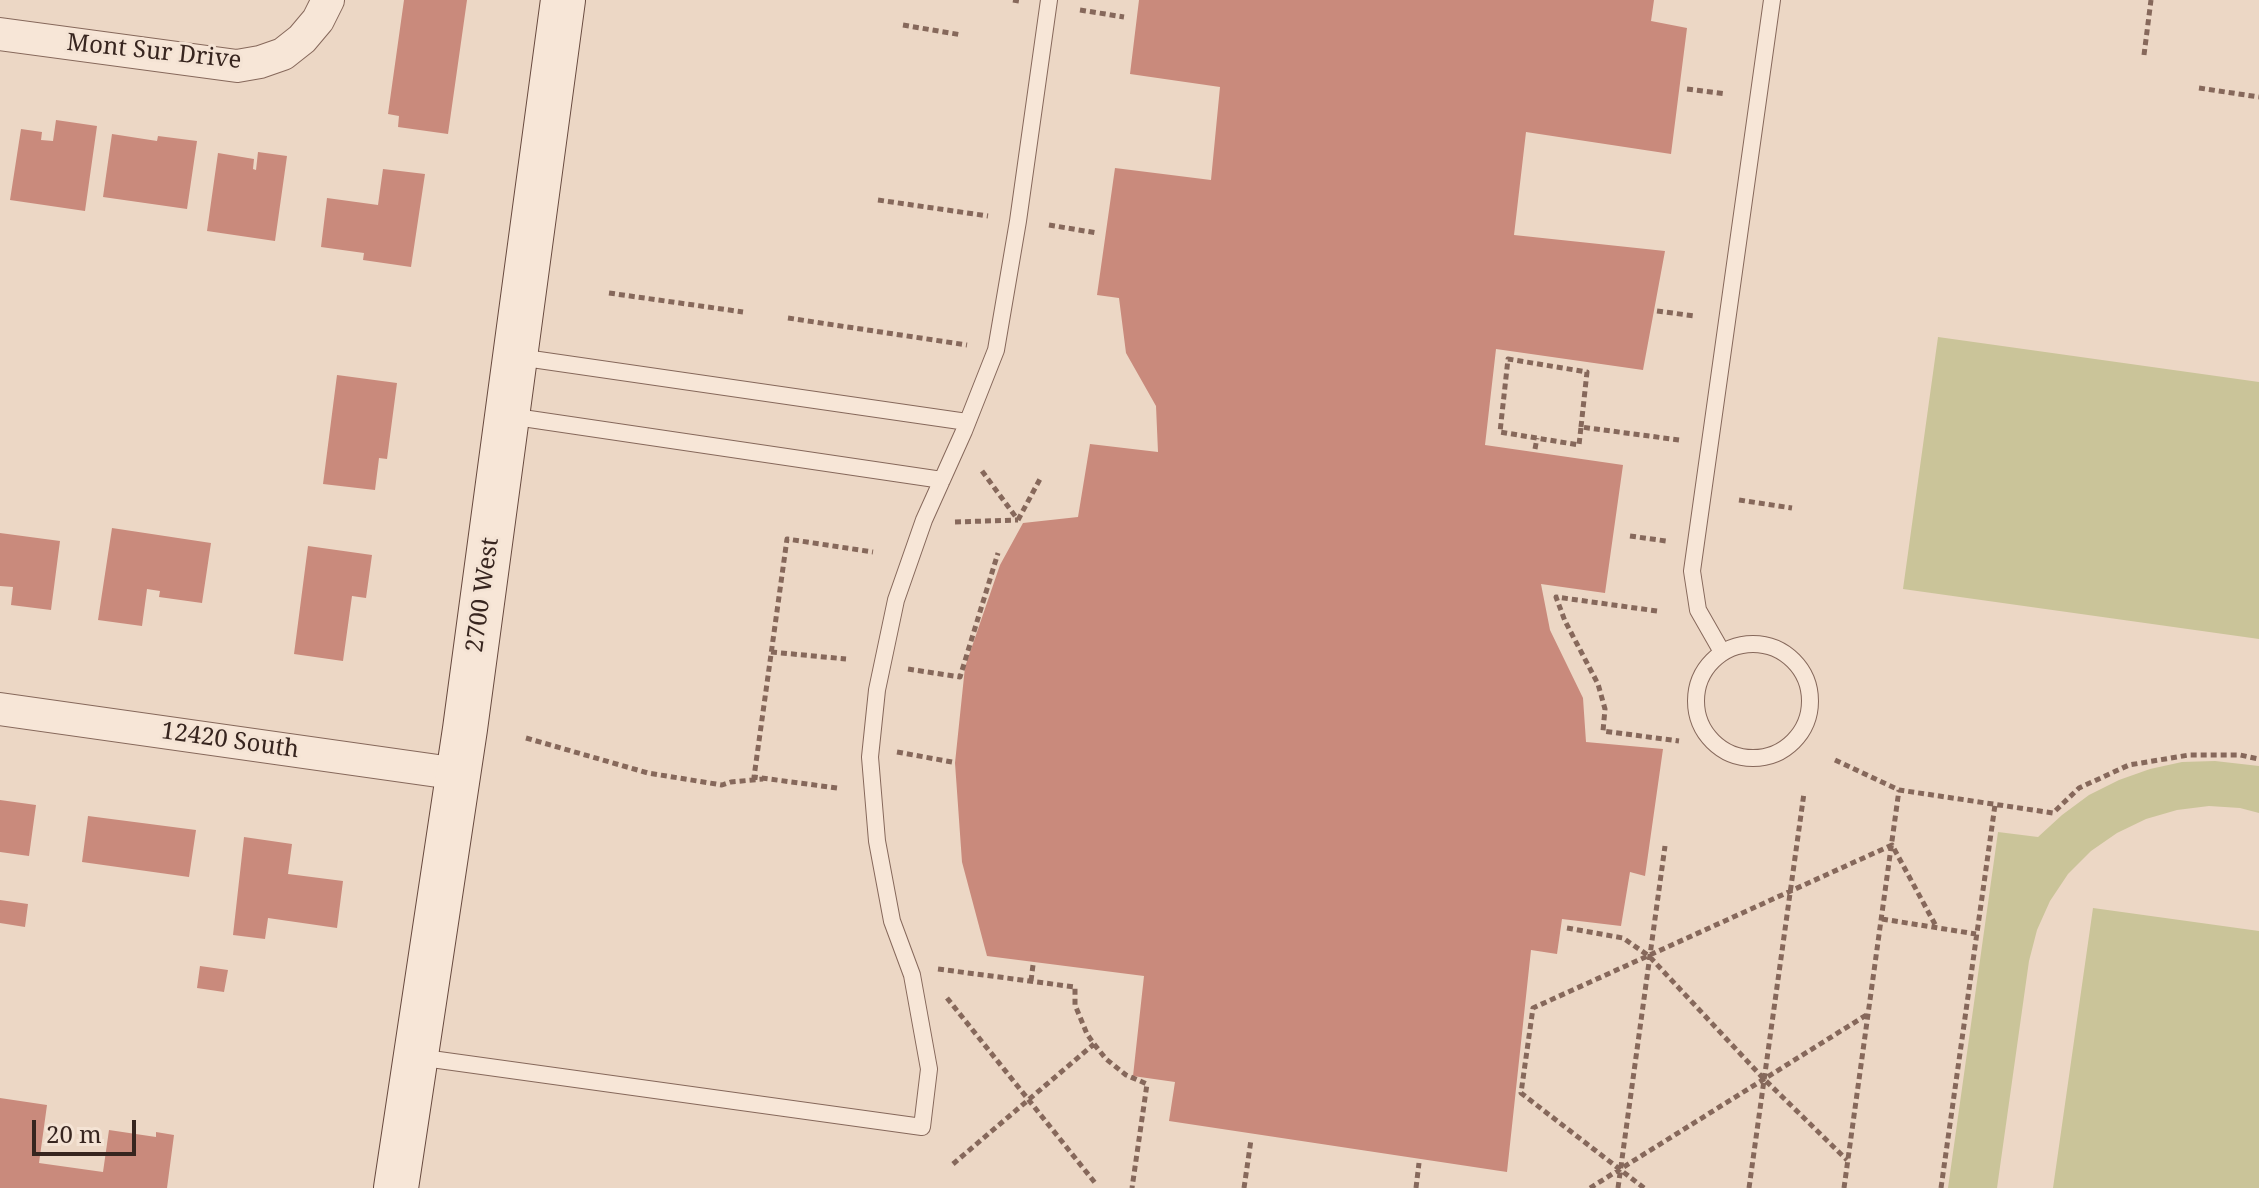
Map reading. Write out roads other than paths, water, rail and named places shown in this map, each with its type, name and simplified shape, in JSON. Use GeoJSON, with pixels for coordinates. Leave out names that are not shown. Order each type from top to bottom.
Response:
{"type":"FeatureCollection","features":[{"type":"Feature","properties":{"kind":"main road","name":"2700 West"},"geometry":{"type":"LineString","coordinates":[[396,1188],[459,774],[563,0]]}},
{"type":"Feature","properties":{"kind":"street","name":"Mont Sur Drive"},"geometry":{"type":"LineString","coordinates":[[0,34],[237,66],[283,54],[302,39],[318,20],[328,0]]}},
{"type":"Feature","properties":{"kind":"street","name":"12420 South"},"geometry":{"type":"LineString","coordinates":[[0,709],[459,774]]}},
{"type":"Feature","properties":{"kind":"lane"},"geometry":{"type":"LineString","coordinates":[[416,1057],[922,1127],[929,1069],[912,975],[892,921],[877,841],[870,757],[877,690],[896,600],[924,520],[996,350],[1018,221],[1049,0]]}},
{"type":"Feature","properties":{"kind":"lane"},"geometry":{"type":"LineString","coordinates":[[1722,652],[1698,610],[1692,571],[1772,0]]}},
{"type":"Feature","properties":{"kind":"lane"},"geometry":{"type":"LineString","coordinates":[[515,356],[967,422]]}},
{"type":"Feature","properties":{"kind":"lane"},"geometry":{"type":"LineString","coordinates":[[507,415],[942,480]]}},
{"type":"Feature","properties":{"kind":"lane"},"geometry":{"type":"LineString","coordinates":[[1761,644],[1777,649],[1792,659],[1803,672],[1811,704],[1801,733],[1790,745],[1761,758],[1745,758],[1731,754],[1708,737],[1696,710],[1696,694],[1708,666],[1722,652],[1741,645],[1761,644]]}}]}
